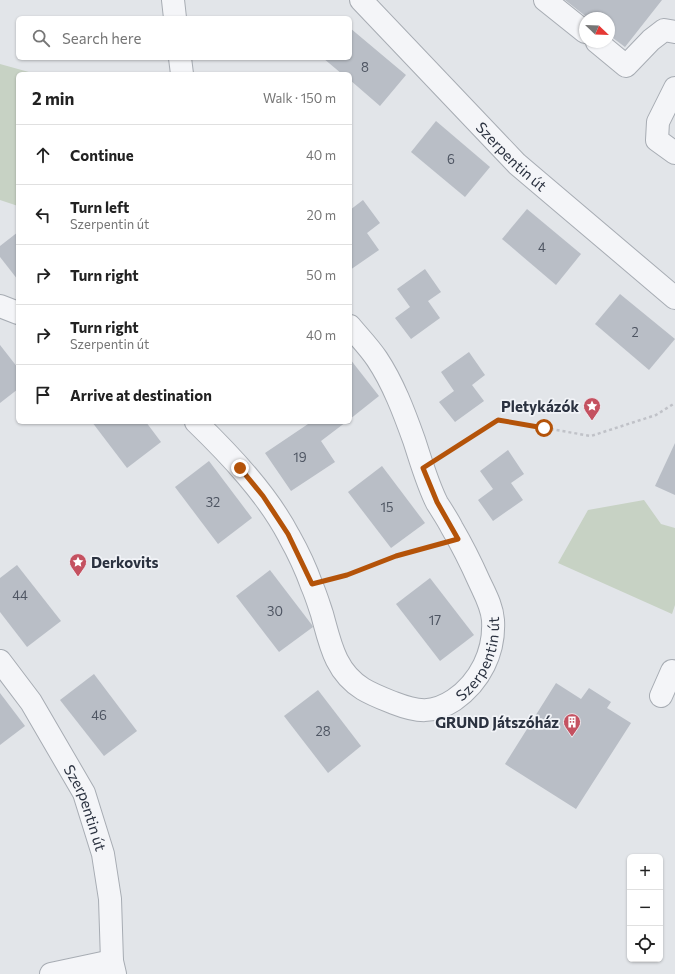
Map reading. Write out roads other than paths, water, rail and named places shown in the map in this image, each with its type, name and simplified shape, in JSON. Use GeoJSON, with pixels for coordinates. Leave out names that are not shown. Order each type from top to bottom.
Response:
{"type":"FeatureCollection","features":[{"type":"Feature","properties":{"kind":"street"},"geometry":{"type":"LineString","coordinates":[[173,0],[175,16]]}},
{"type":"Feature","properties":{"kind":"street","name":"Szerpentin út"},"geometry":{"type":"LineString","coordinates":[[361,0],[517,164],[675,298]]}},
{"type":"Feature","properties":{"kind":"street"},"geometry":{"type":"LineString","coordinates":[[545,0],[579,27]]}},
{"type":"Feature","properties":{"kind":"street"},"geometry":{"type":"LineString","coordinates":[[604,48],[626,66],[664,30],[675,32]]}},
{"type":"Feature","properties":{"kind":"street"},"geometry":{"type":"LineString","coordinates":[[180,60],[182,72]]}},
{"type":"Feature","properties":{"kind":"street"},"geometry":{"type":"LineString","coordinates":[[675,88],[658,122],[657,140],[675,153]]}},
{"type":"Feature","properties":{"kind":"street"},"geometry":{"type":"LineString","coordinates":[[0,306],[16,312]]}},
{"type":"Feature","properties":{"kind":"street","name":"Szerpentin út"},"geometry":{"type":"LineString","coordinates":[[198,424],[233,459],[263,496],[288,534],[312,584],[331,647],[338,663],[346,674],[363,689],[384,700],[416,710],[426,710],[447,705],[474,683],[484,668],[492,640],[493,619],[489,601],[458,539],[437,502],[423,468],[406,419],[387,377],[377,360],[352,328]]}},
{"type":"Feature","properties":{"kind":"street","name":"Szerpentin út"},"geometry":{"type":"LineString","coordinates":[[0,661],[31,702],[84,793],[103,854],[110,899],[114,968]]}},
{"type":"Feature","properties":{"kind":"street"},"geometry":{"type":"LineString","coordinates":[[661,696],[670,670]]}},
{"type":"Feature","properties":{"kind":"street"},"geometry":{"type":"LineString","coordinates":[[51,974],[114,968]]}},
{"type":"Feature","properties":{"kind":"place","name":"Pletykázók"},"geometry":{"type":"Point","coordinates":[592,421]}},
{"type":"Feature","properties":{"kind":"place","name":"Derkovits"},"geometry":{"type":"Point","coordinates":[78,577]}},
{"type":"Feature","properties":{"kind":"place","name":"GRUND Játszóház"},"geometry":{"type":"Point","coordinates":[572,737]}}]}
